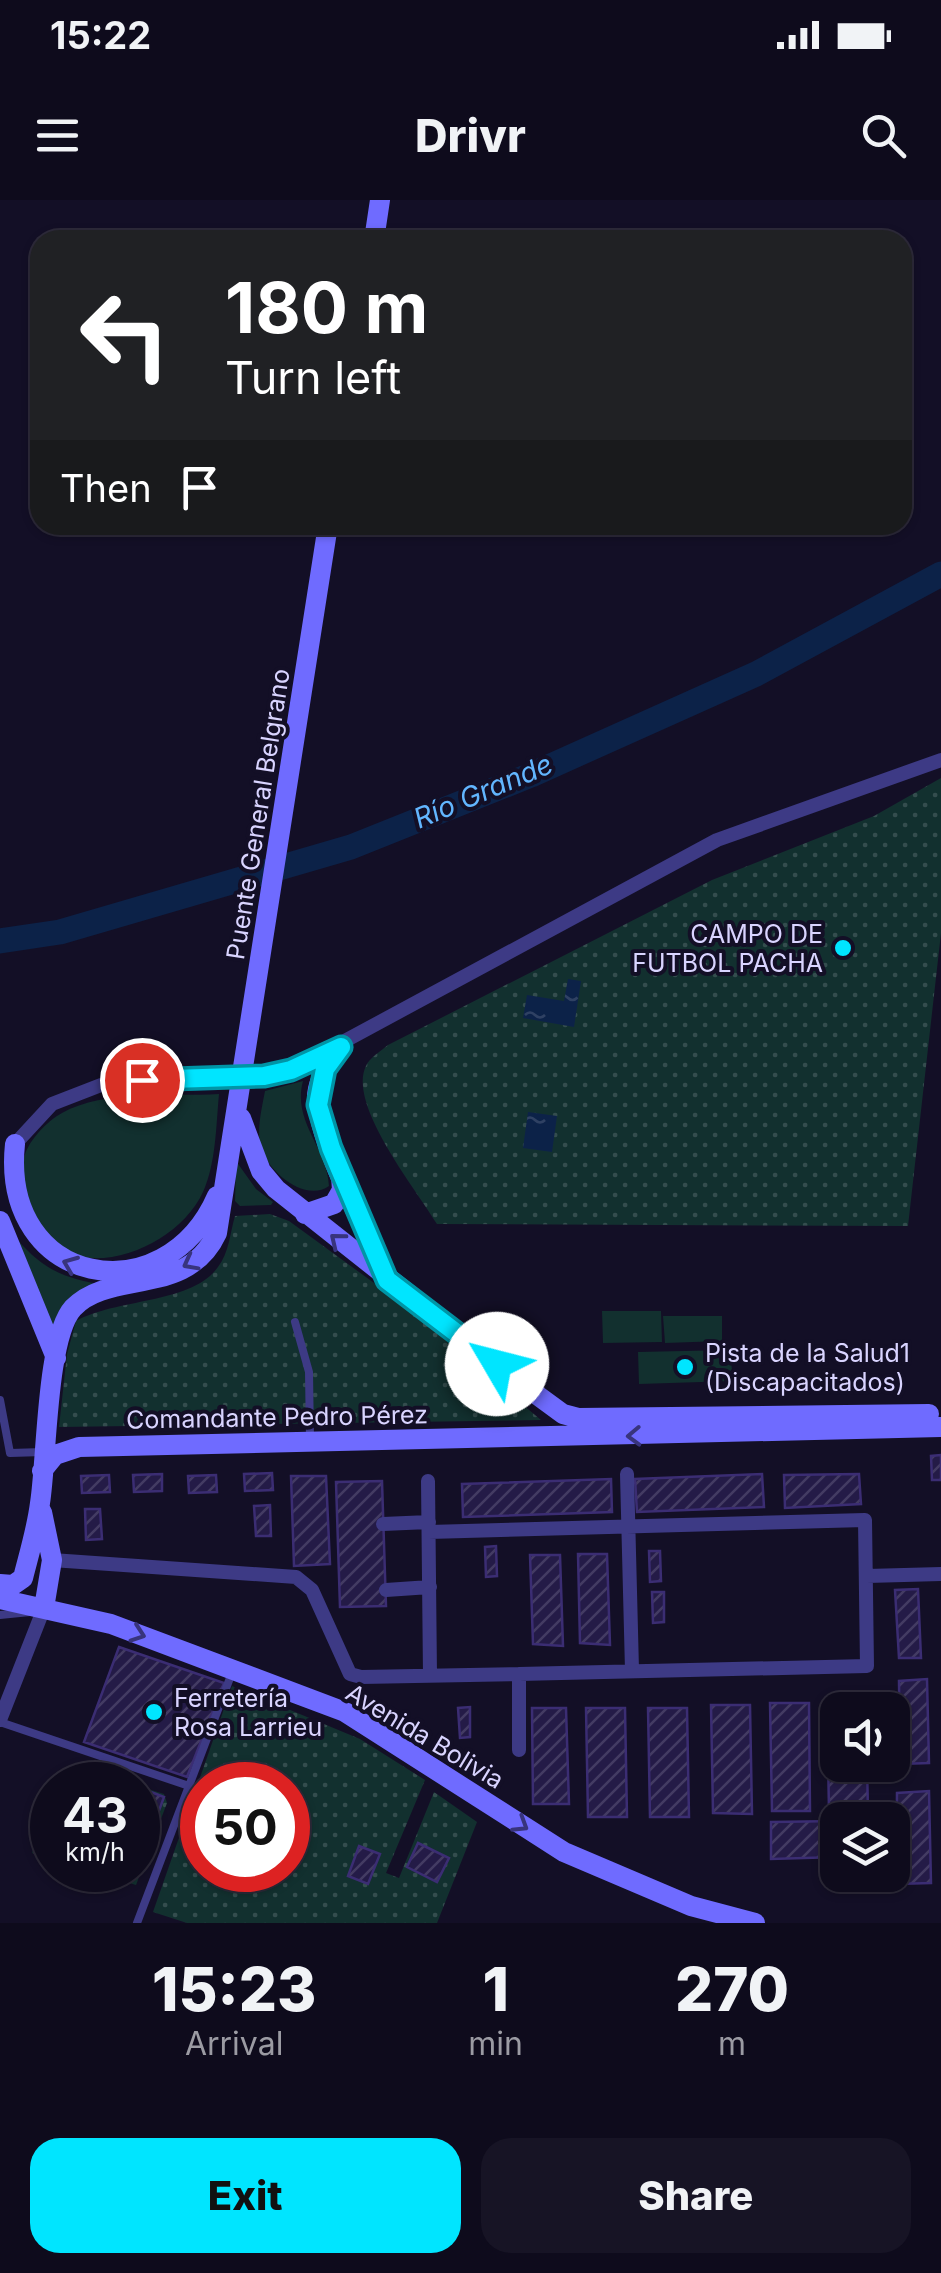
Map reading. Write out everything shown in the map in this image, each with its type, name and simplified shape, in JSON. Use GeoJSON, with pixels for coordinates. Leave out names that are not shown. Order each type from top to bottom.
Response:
{"type":"FeatureCollection","features":[{"type":"Feature","properties":{"kind":"main road"},"geometry":{"type":"LineString","coordinates":[[376,230],[380,200]]}},
{"type":"Feature","properties":{"kind":"main road","name":"Puente General Belgrano"},"geometry":{"type":"LineString","coordinates":[[226,1176],[326,535]]}},
{"type":"Feature","properties":{"kind":"main road"},"geometry":{"type":"LineString","coordinates":[[341,1047],[325,1069],[318,1105],[341,1174],[387,1280]]}},
{"type":"Feature","properties":{"kind":"main road"},"geometry":{"type":"LineString","coordinates":[[239,1110],[260,1171],[304,1214],[497,1364]]}},
{"type":"Feature","properties":{"kind":"main road"},"geometry":{"type":"LineString","coordinates":[[16,1144],[11,1190],[28,1231],[54,1258],[90,1272],[140,1266],[164,1257],[187,1241],[210,1211],[226,1176]]}},
{"type":"Feature","properties":{"kind":"main road"},"geometry":{"type":"LineString","coordinates":[[0,1176],[16,1144]]}},
{"type":"Feature","properties":{"kind":"main road"},"geometry":{"type":"LineString","coordinates":[[304,1214],[334,1204],[342,1190],[341,1174]]}},
{"type":"Feature","properties":{"kind":"main road"},"geometry":{"type":"LineString","coordinates":[[4,1589],[23,1578],[40,1504],[64,1322],[81,1302],[190,1266],[209,1251],[217,1233],[226,1176]]}},
{"type":"Feature","properties":{"kind":"main road"},"geometry":{"type":"LineString","coordinates":[[0,1222],[57,1360]]}},
{"type":"Feature","properties":{"kind":"main road"},"geometry":{"type":"LineString","coordinates":[[533,1392],[563,1414],[578,1418],[941,1414]]}},
{"type":"Feature","properties":{"kind":"main road","name":"Comandante Pedro Pérez"},"geometry":{"type":"LineString","coordinates":[[43,1461],[79,1446],[941,1427]]}},
{"type":"Feature","properties":{"kind":"main road"},"geometry":{"type":"LineString","coordinates":[[40,1504],[52,1560],[44,1608]]}},
{"type":"Feature","properties":{"kind":"main road","name":"Avenida Bolivia"},"geometry":{"type":"LineString","coordinates":[[4,1589],[44,1608],[110,1624],[345,1712],[564,1852],[685,1915],[755,1923]]}},
{"type":"Feature","properties":{"kind":"street"},"geometry":{"type":"LineString","coordinates":[[16,1144],[52,1104],[76,1092],[142,1080],[264,1076],[291,1070],[341,1047],[717,840],[941,760]]}},
{"type":"Feature","properties":{"kind":"street"},"geometry":{"type":"LineString","coordinates":[[626,1474],[632,1670]]}},
{"type":"Feature","properties":{"kind":"street"},"geometry":{"type":"LineString","coordinates":[[428,1481],[430,1674]]}},
{"type":"Feature","properties":{"kind":"street"},"geometry":{"type":"LineString","coordinates":[[52,1560],[296,1577],[312,1590],[350,1674],[361,1678],[867,1666],[865,1520],[629,1528],[384,1524]]}},
{"type":"Feature","properties":{"kind":"street"},"geometry":{"type":"LineString","coordinates":[[867,1576],[941,1574]]}},
{"type":"Feature","properties":{"kind":"street"},"geometry":{"type":"LineString","coordinates":[[386,1590],[430,1587]]}},
{"type":"Feature","properties":{"kind":"street"},"geometry":{"type":"LineString","coordinates":[[0,1721],[44,1608]]}},
{"type":"Feature","properties":{"kind":"street"},"geometry":{"type":"LineString","coordinates":[[519,1750],[520,1674]]}},
{"type":"Feature","properties":{"kind":"lane"},"geometry":{"type":"LineString","coordinates":[[296,1322],[309,1372],[310,1440]]}},
{"type":"Feature","properties":{"kind":"lane"},"geometry":{"type":"LineString","coordinates":[[0,1400],[10,1452],[43,1461]]}},
{"type":"Feature","properties":{"kind":"lane"},"geometry":{"type":"LineString","coordinates":[[0,1615],[13,1616],[44,1608]]}},
{"type":"Feature","properties":{"kind":"lane"},"geometry":{"type":"LineString","coordinates":[[201,1762],[234,1668]]}},
{"type":"Feature","properties":{"kind":"lane"},"geometry":{"type":"LineString","coordinates":[[0,1721],[180,1783]]}},
{"type":"Feature","properties":{"kind":"lane"},"geometry":{"type":"LineString","coordinates":[[137,1923],[180,1817]]}},
{"type":"Feature","properties":{"kind":"green space"},"geometry":{"type":"Polygon","coordinates":[[[941,778],[941,933],[908,1226],[437,1224],[387,1146],[366,1102],[363,1082],[372,1057],[388,1045],[712,880],[874,816],[941,778]]]}},
{"type":"Feature","properties":{"kind":"green space"},"geometry":{"type":"Polygon","coordinates":[[[303,1081],[302,1109],[327,1172],[329,1186],[319,1190],[288,1182],[271,1166],[260,1141],[265,1091],[303,1081]]]}},
{"type":"Feature","properties":{"kind":"green space"},"geometry":{"type":"Polygon","coordinates":[[[219,1094],[211,1169],[203,1192],[178,1225],[140,1249],[97,1258],[75,1256],[55,1248],[38,1232],[25,1196],[24,1159],[33,1140],[56,1117],[79,1105],[118,1097],[219,1094]]]}},
{"type":"Feature","properties":{"kind":"green space"},"geometry":{"type":"Polygon","coordinates":[[[236,1161],[256,1189],[273,1202],[271,1205],[240,1206],[235,1201],[236,1161]]]}},
{"type":"Feature","properties":{"kind":"green space"},"geometry":{"type":"Polygon","coordinates":[[[270,1214],[289,1221],[407,1307],[541,1420],[59,1427],[67,1354],[76,1321],[191,1288],[206,1279],[222,1261],[235,1216],[270,1214]]]}},
{"type":"Feature","properties":{"kind":"green space"},"geometry":{"type":"Polygon","coordinates":[[[16,1238],[56,1271],[106,1285],[63,1307],[51,1331],[16,1238]]]}},
{"type":"Feature","properties":{"kind":"green space"},"geometry":{"type":"Polygon","coordinates":[[[602,1311],[661,1311],[662,1342],[603,1343],[602,1311]]]}},
{"type":"Feature","properties":{"kind":"green space"},"geometry":{"type":"Polygon","coordinates":[[[663,1316],[722,1316],[722,1341],[665,1343],[663,1316]]]}},
{"type":"Feature","properties":{"kind":"green space","name":"Pista de la Salud1 (Discapacitados)"},"geometry":{"type":"Polygon","coordinates":[[[730,1350],[733,1381],[639,1384],[638,1352],[730,1350]]]}},
{"type":"Feature","properties":{"kind":"green space"},"geometry":{"type":"Polygon","coordinates":[[[232,1686],[360,1739],[425,1780],[386,1873],[399,1878],[434,1792],[477,1822],[437,1923],[187,1923],[153,1912],[180,1835],[180,1892],[310,1892],[310,1762],[205,1762],[232,1686]]]}},
{"type":"Feature","properties":{"kind":"green space"},"geometry":{"type":"Polygon","coordinates":[[[160,1793],[167,1803],[160,1822],[160,1793]]]}},
{"type":"Feature","properties":{"kind":"water"},"geometry":{"type":"Polygon","coordinates":[[[568,979],[581,981],[574,1027],[523,1018],[527,995],[564,1001],[568,979]]]}},
{"type":"Feature","properties":{"kind":"water"},"geometry":{"type":"Polygon","coordinates":[[[528,1112],[557,1116],[552,1152],[523,1148],[528,1112]]]}},
{"type":"Feature","properties":{"kind":"building"},"geometry":{"type":"Polygon","coordinates":[[[941,1455],[941,1480],[932,1480],[931,1456],[941,1455]]]}},
{"type":"Feature","properties":{"kind":"building"},"geometry":{"type":"Polygon","coordinates":[[[272,1473],[273,1490],[245,1491],[244,1474],[272,1473]]]}},
{"type":"Feature","properties":{"kind":"building"},"geometry":{"type":"Polygon","coordinates":[[[162,1474],[162,1491],[134,1492],[133,1475],[162,1474]]]}},
{"type":"Feature","properties":{"kind":"building"},"geometry":{"type":"Polygon","coordinates":[[[762,1474],[764,1507],[637,1512],[635,1479],[762,1474]]]}},
{"type":"Feature","properties":{"kind":"building"},"geometry":{"type":"Polygon","coordinates":[[[859,1474],[861,1504],[785,1508],[784,1475],[859,1474]]]}},
{"type":"Feature","properties":{"kind":"building"},"geometry":{"type":"Polygon","coordinates":[[[109,1475],[110,1492],[82,1493],[81,1476],[109,1475]]]}},
{"type":"Feature","properties":{"kind":"building"},"geometry":{"type":"Polygon","coordinates":[[[216,1475],[217,1492],[189,1493],[188,1476],[216,1475]]]}},
{"type":"Feature","properties":{"kind":"building"},"geometry":{"type":"Polygon","coordinates":[[[291,1476],[326,1476],[330,1564],[294,1566],[291,1476]]]}},
{"type":"Feature","properties":{"kind":"building"},"geometry":{"type":"Polygon","coordinates":[[[611,1479],[612,1512],[463,1517],[462,1484],[611,1479]]]}},
{"type":"Feature","properties":{"kind":"building"},"geometry":{"type":"Polygon","coordinates":[[[382,1481],[386,1606],[340,1607],[336,1482],[382,1481]]]}},
{"type":"Feature","properties":{"kind":"building"},"geometry":{"type":"Polygon","coordinates":[[[270,1505],[271,1536],[256,1536],[254,1506],[270,1505]]]}},
{"type":"Feature","properties":{"kind":"building"},"geometry":{"type":"Polygon","coordinates":[[[85,1509],[100,1509],[102,1539],[86,1540],[85,1509]]]}},
{"type":"Feature","properties":{"kind":"building"},"geometry":{"type":"Polygon","coordinates":[[[496,1546],[497,1576],[486,1577],[485,1547],[496,1546]]]}},
{"type":"Feature","properties":{"kind":"building"},"geometry":{"type":"Polygon","coordinates":[[[649,1551],[660,1551],[661,1581],[650,1582],[649,1551]]]}},
{"type":"Feature","properties":{"kind":"building"},"geometry":{"type":"Polygon","coordinates":[[[578,1554],[607,1554],[610,1645],[580,1643],[578,1554]]]}},
{"type":"Feature","properties":{"kind":"building"},"geometry":{"type":"Polygon","coordinates":[[[530,1555],[560,1555],[563,1646],[533,1644],[530,1555]]]}},
{"type":"Feature","properties":{"kind":"building"},"geometry":{"type":"Polygon","coordinates":[[[918,1589],[921,1658],[899,1658],[895,1590],[918,1589]]]}},
{"type":"Feature","properties":{"kind":"building"},"geometry":{"type":"Polygon","coordinates":[[[652,1592],[664,1592],[664,1622],[653,1623],[652,1592]]]}},
{"type":"Feature","properties":{"kind":"building","name":"Ferretería Rosa Larrieu"},"geometry":{"type":"Polygon","coordinates":[[[119,1647],[224,1683],[193,1762],[180,1762],[180,1775],[160,1768],[160,1762],[143,1762],[84,1742],[119,1647]]]}},
{"type":"Feature","properties":{"kind":"building"},"geometry":{"type":"Polygon","coordinates":[[[927,1679],[929,1763],[910,1764],[910,1692],[899,1692],[899,1681],[927,1679]]]}},
{"type":"Feature","properties":{"kind":"building"},"geometry":{"type":"Polygon","coordinates":[[[770,1703],[809,1703],[810,1811],[772,1811],[770,1703]]]}},
{"type":"Feature","properties":{"kind":"building"},"geometry":{"type":"Polygon","coordinates":[[[711,1705],[750,1705],[752,1814],[713,1813],[711,1705]]]}},
{"type":"Feature","properties":{"kind":"building"},"geometry":{"type":"Polygon","coordinates":[[[470,1707],[470,1737],[460,1738],[458,1708],[470,1707]]]}},
{"type":"Feature","properties":{"kind":"building"},"geometry":{"type":"Polygon","coordinates":[[[532,1708],[566,1708],[569,1804],[533,1804],[532,1708]]]}},
{"type":"Feature","properties":{"kind":"building"},"geometry":{"type":"Polygon","coordinates":[[[586,1708],[625,1708],[627,1817],[588,1817],[586,1708]]]}},
{"type":"Feature","properties":{"kind":"building"},"geometry":{"type":"Polygon","coordinates":[[[648,1708],[687,1708],[689,1817],[650,1817],[648,1708]]]}},
{"type":"Feature","properties":{"kind":"building"},"geometry":{"type":"Polygon","coordinates":[[[828,1782],[867,1782],[868,1802],[829,1802],[828,1782]]]}},
{"type":"Feature","properties":{"kind":"building"},"geometry":{"type":"Polygon","coordinates":[[[929,1791],[931,1883],[910,1884],[910,1802],[897,1802],[897,1793],[929,1791]]]}},
{"type":"Feature","properties":{"kind":"building"},"geometry":{"type":"Polygon","coordinates":[[[820,1821],[820,1858],[771,1859],[771,1822],[820,1821]]]}},
{"type":"Feature","properties":{"kind":"building"},"geometry":{"type":"Polygon","coordinates":[[[418,1843],[449,1858],[437,1882],[407,1867],[418,1843]]]}},
{"type":"Feature","properties":{"kind":"building"},"geometry":{"type":"Polygon","coordinates":[[[359,1846],[380,1854],[368,1884],[348,1876],[359,1846]]]}},
{"type":"Feature","properties":{"kind":"waterway","name":"Río Grande"},"geometry":{"type":"LineString","coordinates":[[0,941],[60,932],[351,847],[531,775],[756,674],[941,574]]}},
{"type":"Feature","properties":{"kind":"tunnel"},"geometry":{"type":"LineString","coordinates":[[497,1364],[533,1392]]}},
{"type":"Feature","properties":{"kind":"place","name":"CAMPO DE FUTBOL PACHA"},"geometry":{"type":"Point","coordinates":[843,948]}},
{"type":"Feature","properties":{"kind":"place","name":"Pista de la Salud1 (Discapacitados)"},"geometry":{"type":"Point","coordinates":[685,1367]}},
{"type":"Feature","properties":{"kind":"place","name":"Ferretería Rosa Larrieu"},"geometry":{"type":"Point","coordinates":[154,1712]}},
{"type":"Feature","properties":{"kind":"route"},"geometry":{"type":"LineString","coordinates":[[142,1080],[264,1076],[291,1070],[341,1047],[319,1084],[318,1105],[331,1148],[387,1280],[497,1364]]}}]}
